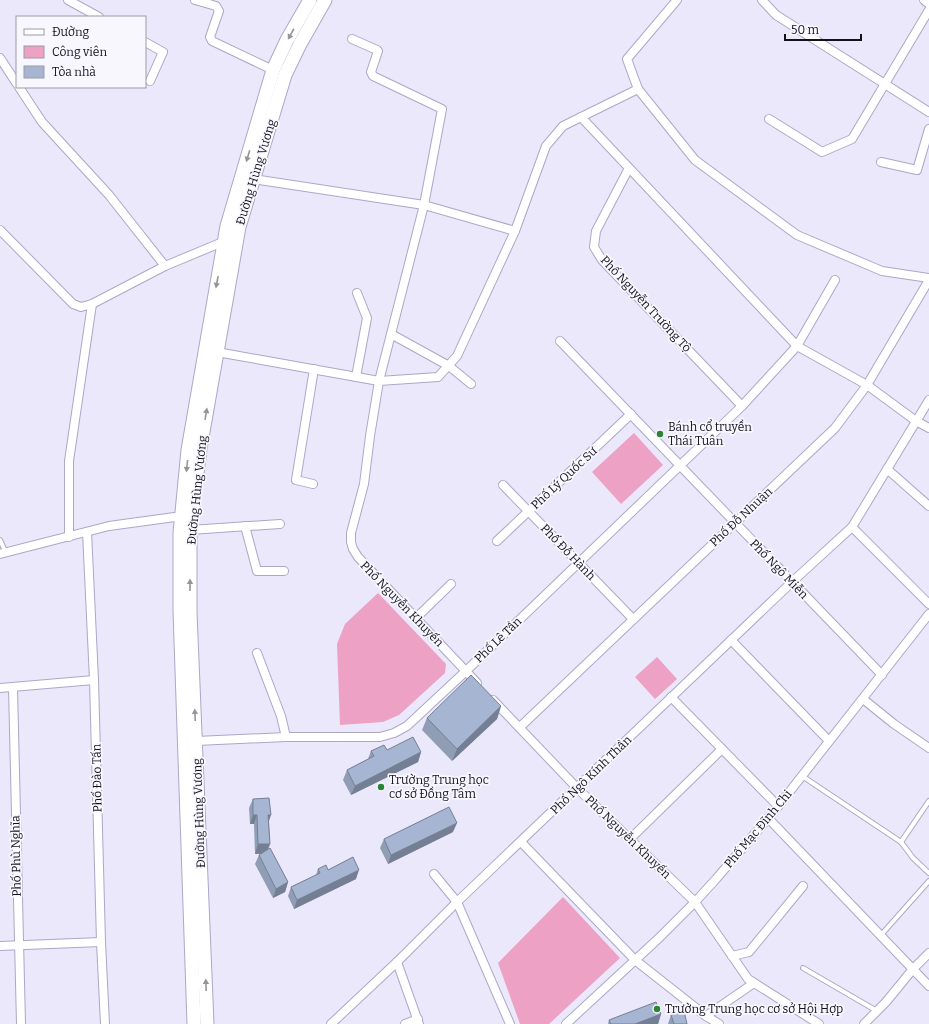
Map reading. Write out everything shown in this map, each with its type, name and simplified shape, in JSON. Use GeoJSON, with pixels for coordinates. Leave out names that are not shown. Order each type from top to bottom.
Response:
{"type":"FeatureCollection","features":[{"type":"Feature","properties":{"kind":"main road","name":"Đường Hùng Vương"},"geometry":{"type":"LineString","coordinates":[[207,1024],[190,612],[190,530],[187,515],[188,450],[227,226],[273,70],[287,40],[310,0]]}},
{"type":"Feature","properties":{"kind":"main road","name":"Đường Hùng Vương"},"geometry":{"type":"LineString","coordinates":[[194,1024],[180,611],[180,533],[187,515],[200,449],[239,227],[285,75],[300,44],[325,0]]}},
{"type":"Feature","properties":{"kind":"street"},"geometry":{"type":"LineString","coordinates":[[68,0],[97,16]]}},
{"type":"Feature","properties":{"kind":"street"},"geometry":{"type":"LineString","coordinates":[[195,0],[216,6],[219,11],[210,37],[212,41],[273,70]]}},
{"type":"Feature","properties":{"kind":"street"},"geometry":{"type":"LineString","coordinates":[[677,0],[627,59],[638,89],[695,160],[797,235],[882,271],[929,279]]}},
{"type":"Feature","properties":{"kind":"street"},"geometry":{"type":"LineString","coordinates":[[762,0],[776,15],[929,112]]}},
{"type":"Feature","properties":{"kind":"street"},"geometry":{"type":"LineString","coordinates":[[924,0],[929,4]]}},
{"type":"Feature","properties":{"kind":"street"},"geometry":{"type":"LineString","coordinates":[[769,119],[822,152],[852,139],[929,10]]}},
{"type":"Feature","properties":{"kind":"street","name":"Phố Nguyễn Khuyến"},"geometry":{"type":"LineString","coordinates":[[352,39],[378,51],[371,72],[373,76],[442,108],[424,206],[379,381],[364,484],[351,533],[353,549],[358,557],[577,788],[695,902],[748,979],[819,1024]]}},
{"type":"Feature","properties":{"kind":"street"},"geometry":{"type":"LineString","coordinates":[[146,43],[163,52],[150,81]]}},
{"type":"Feature","properties":{"kind":"street"},"geometry":{"type":"LineString","coordinates":[[0,58],[16,83]]}},
{"type":"Feature","properties":{"kind":"street"},"geometry":{"type":"LineString","coordinates":[[19,88],[42,122],[109,195],[165,266]]}},
{"type":"Feature","properties":{"kind":"street"},"geometry":{"type":"LineString","coordinates":[[217,352],[379,381],[438,376],[457,356],[515,231],[546,146],[562,126],[638,89]]}},
{"type":"Feature","properties":{"kind":"street"},"geometry":{"type":"LineString","coordinates":[[581,117],[797,346],[867,385],[916,421],[929,428]]}},
{"type":"Feature","properties":{"kind":"street"},"geometry":{"type":"LineString","coordinates":[[881,162],[917,170],[929,129]]}},
{"type":"Feature","properties":{"kind":"street","name":"Phố Nguyễn Trường Tộ"},"geometry":{"type":"LineString","coordinates":[[629,168],[596,231],[594,246],[602,260],[742,406]]}},
{"type":"Feature","properties":{"kind":"street"},"geometry":{"type":"LineString","coordinates":[[253,179],[424,206],[515,231]]}},
{"type":"Feature","properties":{"kind":"street"},"geometry":{"type":"LineString","coordinates":[[0,230],[73,304],[81,307],[92,304],[165,266],[225,241]]}},
{"type":"Feature","properties":{"kind":"street","name":"Phố Đỗ Nhuận"},"geometry":{"type":"LineString","coordinates":[[520,727],[835,428],[867,385],[929,279]]}},
{"type":"Feature","properties":{"kind":"street","name":"Phố Lê Tần"},"geometry":{"type":"LineString","coordinates":[[196,741],[380,737],[394,733],[407,726],[742,406],[797,346],[835,280]]}},
{"type":"Feature","properties":{"kind":"street"},"geometry":{"type":"LineString","coordinates":[[356,377],[367,318],[357,293]]}},
{"type":"Feature","properties":{"kind":"street"},"geometry":{"type":"LineString","coordinates":[[69,537],[69,461],[92,304]]}},
{"type":"Feature","properties":{"kind":"street"},"geometry":{"type":"LineString","coordinates":[[392,334],[449,366],[471,384]]}},
{"type":"Feature","properties":{"kind":"street","name":"Phố Ngô Miễn"},"geometry":{"type":"LineString","coordinates":[[560,341],[882,675]]}},
{"type":"Feature","properties":{"kind":"street"},"geometry":{"type":"LineString","coordinates":[[313,484],[296,480],[314,369]]}},
{"type":"Feature","properties":{"kind":"street","name":"Phố Ngô Kính Thần"},"geometry":{"type":"LineString","coordinates":[[331,1024],[398,962],[457,902],[731,640],[852,527],[929,400]]}},
{"type":"Feature","properties":{"kind":"street","name":"Phố Lý Quốc Sư"},"geometry":{"type":"LineString","coordinates":[[497,541],[631,414]]}},
{"type":"Feature","properties":{"kind":"street"},"geometry":{"type":"LineString","coordinates":[[887,468],[929,506]]}},
{"type":"Feature","properties":{"kind":"street","name":"Phố Đỗ Hành"},"geometry":{"type":"LineString","coordinates":[[503,486],[633,619]]}},
{"type":"Feature","properties":{"kind":"street"},"geometry":{"type":"LineString","coordinates":[[3,553],[109,526],[187,515]]}},
{"type":"Feature","properties":{"kind":"street"},"geometry":{"type":"LineString","coordinates":[[190,530],[280,524]]}},
{"type":"Feature","properties":{"kind":"street"},"geometry":{"type":"LineString","coordinates":[[245,526],[257,571],[284,571]]}},
{"type":"Feature","properties":{"kind":"street"},"geometry":{"type":"LineString","coordinates":[[852,527],[929,604]]}},
{"type":"Feature","properties":{"kind":"street","name":"Phố Đào Tấn"},"geometry":{"type":"LineString","coordinates":[[87,532],[94,680],[101,942],[105,1024]]}},
{"type":"Feature","properties":{"kind":"street"},"geometry":{"type":"LineString","coordinates":[[416,618],[451,584]]}},
{"type":"Feature","properties":{"kind":"street","name":"Phố Mạc Đĩnh Chi"},"geometry":{"type":"LineString","coordinates":[[566,1024],[636,960],[695,902],[778,806],[929,614]]}},
{"type":"Feature","properties":{"kind":"street"},"geometry":{"type":"LineString","coordinates":[[731,640],[829,741]]}},
{"type":"Feature","properties":{"kind":"street"},"geometry":{"type":"LineString","coordinates":[[257,653],[282,716],[286,738]]}},
{"type":"Feature","properties":{"kind":"street"},"geometry":{"type":"LineString","coordinates":[[0,688],[94,680]]}},
{"type":"Feature","properties":{"kind":"street","name":"Phố Phù Nghĩa"},"geometry":{"type":"LineString","coordinates":[[13,688],[21,1024]]}},
{"type":"Feature","properties":{"kind":"street"},"geometry":{"type":"LineString","coordinates":[[672,697],[778,806]]}},
{"type":"Feature","properties":{"kind":"street"},"geometry":{"type":"LineString","coordinates":[[863,699],[894,724],[929,748]]}},
{"type":"Feature","properties":{"kind":"street"},"geometry":{"type":"LineString","coordinates":[[630,839],[722,749]]}},
{"type":"Feature","properties":{"kind":"street"},"geometry":{"type":"LineString","coordinates":[[768,818],[929,986]]}},
{"type":"Feature","properties":{"kind":"street"},"geometry":{"type":"LineString","coordinates":[[521,842],[636,960],[706,1016],[719,1024]]}},
{"type":"Feature","properties":{"kind":"street"},"geometry":{"type":"LineString","coordinates":[[434,874],[457,902],[510,1024]]}},
{"type":"Feature","properties":{"kind":"street"},"geometry":{"type":"LineString","coordinates":[[732,956],[749,952],[803,886]]}},
{"type":"Feature","properties":{"kind":"street"},"geometry":{"type":"LineString","coordinates":[[0,946],[101,942]]}},
{"type":"Feature","properties":{"kind":"street"},"geometry":{"type":"LineString","coordinates":[[864,1024],[886,1002],[913,969],[929,953]]}},
{"type":"Feature","properties":{"kind":"street"},"geometry":{"type":"LineString","coordinates":[[398,962],[418,1022],[405,1024]]}},
{"type":"Feature","properties":{"kind":"street"},"geometry":{"type":"LineString","coordinates":[[706,1016],[754,983]]}},
{"type":"Feature","properties":{"kind":"lane"},"geometry":{"type":"LineString","coordinates":[[0,540],[3,553]]}},
{"type":"Feature","properties":{"kind":"lane"},"geometry":{"type":"LineString","coordinates":[[801,776],[901,842],[913,858],[929,873]]}},
{"type":"Feature","properties":{"kind":"lane"},"geometry":{"type":"LineString","coordinates":[[901,842],[929,801]]}},
{"type":"Feature","properties":{"kind":"lane"},"geometry":{"type":"LineString","coordinates":[[880,935],[929,881]]}},
{"type":"Feature","properties":{"kind":"lane"},"geometry":{"type":"LineString","coordinates":[[803,968],[877,1011]]}},
{"type":"Feature","properties":{"kind":"green space"},"geometry":{"type":"Polygon","coordinates":[[[634,433],[663,465],[621,504],[592,472],[634,433]]]}},
{"type":"Feature","properties":{"kind":"green space"},"geometry":{"type":"Polygon","coordinates":[[[378,593],[446,664],[445,673],[399,715],[383,722],[340,725],[337,644],[345,624],[378,593]]]}},
{"type":"Feature","properties":{"kind":"green space"},"geometry":{"type":"Polygon","coordinates":[[[657,657],[677,679],[655,699],[635,677],[657,657]]]}},
{"type":"Feature","properties":{"kind":"green space"},"geometry":{"type":"Polygon","coordinates":[[[563,897],[620,958],[549,1024],[520,1024],[498,963],[563,897]]]}},
{"type":"Feature","properties":{"kind":"building"},"geometry":{"type":"Polygon","coordinates":[[[471,675],[501,706],[457,749],[427,718],[471,675]]]}},
{"type":"Feature","properties":{"kind":"building"},"geometry":{"type":"Polygon","coordinates":[[[413,737],[421,752],[355,786],[347,770],[374,756],[371,751],[384,745],[387,750],[413,737]]]}},
{"type":"Feature","properties":{"kind":"building"},"geometry":{"type":"Polygon","coordinates":[[[269,798],[271,815],[268,815],[270,844],[258,844],[257,815],[253,815],[253,799],[269,798]]]}},
{"type":"Feature","properties":{"kind":"building"},"geometry":{"type":"Polygon","coordinates":[[[449,807],[457,823],[391,855],[384,839],[449,807]]]}},
{"type":"Feature","properties":{"kind":"building"},"geometry":{"type":"Polygon","coordinates":[[[270,848],[288,882],[276,889],[259,855],[270,848]]]}},
{"type":"Feature","properties":{"kind":"building"},"geometry":{"type":"Polygon","coordinates":[[[353,857],[359,870],[297,900],[291,887],[320,873],[318,869],[326,865],[328,870],[353,857]]]}},
{"type":"Feature","properties":{"kind":"building"},"geometry":{"type":"Polygon","coordinates":[[[656,1002],[661,1014],[635,1024],[611,1024],[609,1020],[656,1002]]]}},
{"type":"Feature","properties":{"kind":"building"},"geometry":{"type":"Polygon","coordinates":[[[684,1011],[687,1024],[674,1024],[671,1015],[684,1011]]]}},
{"type":"Feature","properties":{"kind":"place","name":"Bánh cổ truyền Thái Tuân"},"geometry":{"type":"Point","coordinates":[660,434]}},
{"type":"Feature","properties":{"kind":"place","name":"Trường Trung học cơ sở Đồng Tâm"},"geometry":{"type":"Point","coordinates":[381,787]}},
{"type":"Feature","properties":{"kind":"place","name":"Trường Trung học cơ sở Hội Hợp"},"geometry":{"type":"Point","coordinates":[657,1009]}}]}
